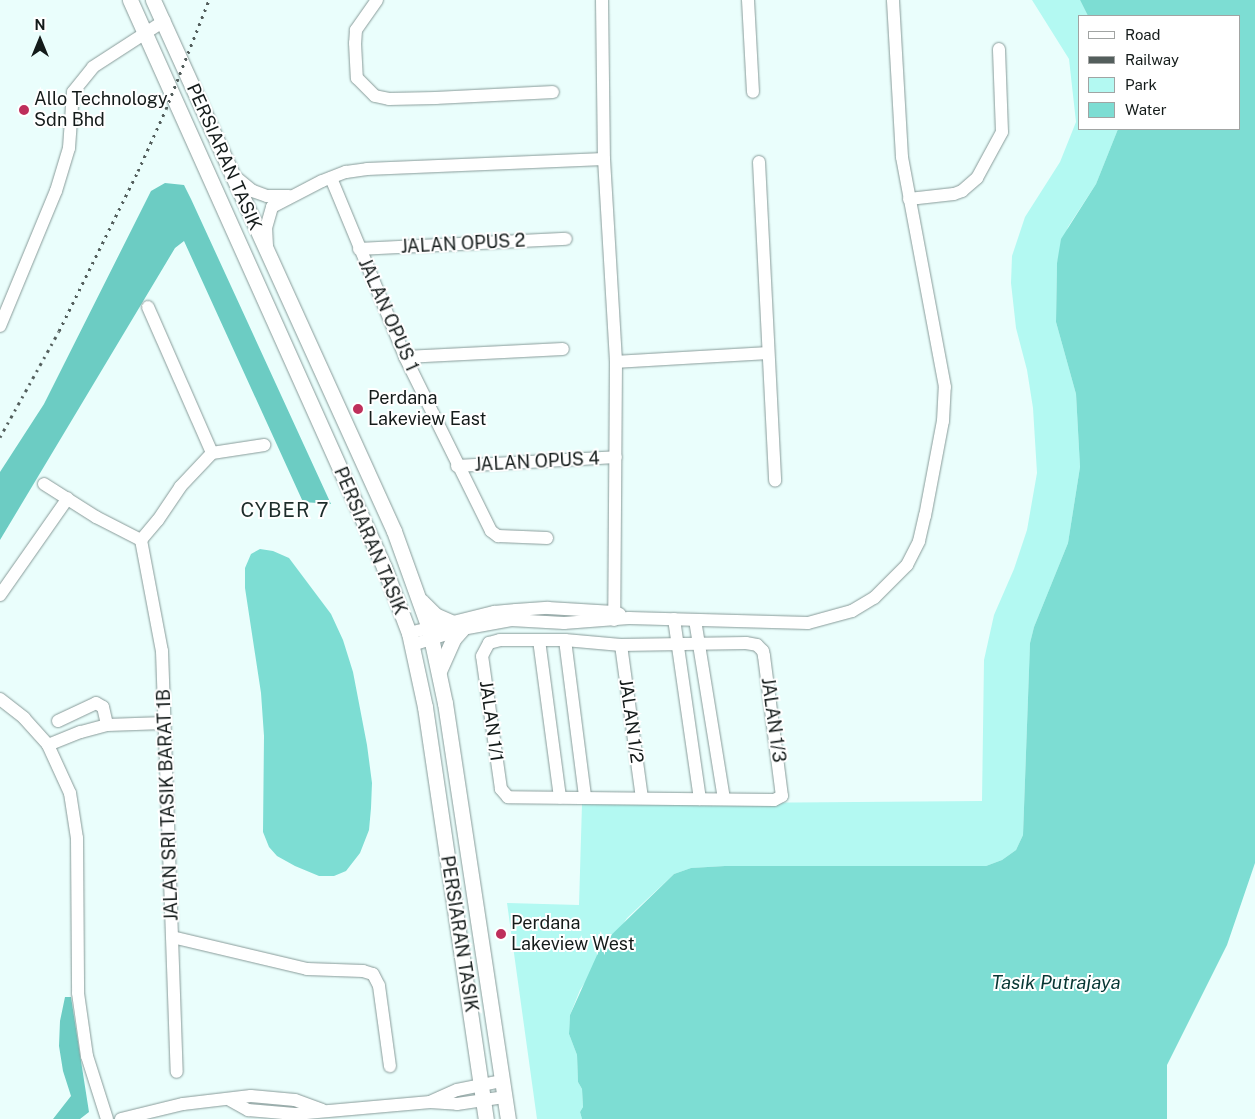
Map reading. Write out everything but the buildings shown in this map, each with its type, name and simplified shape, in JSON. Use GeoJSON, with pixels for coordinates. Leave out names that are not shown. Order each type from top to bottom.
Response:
{"type":"FeatureCollection","features":[{"type":"Feature","properties":{"kind":"main road","name":"PERSIARAN TASIK"},"geometry":{"type":"LineString","coordinates":[[130,0],[384,567],[410,639],[428,727],[486,1119]]}},
{"type":"Feature","properties":{"kind":"main road","name":"PERSIARAN TASIK"},"geometry":{"type":"LineString","coordinates":[[153,0],[394,530],[420,600],[439,672],[508,1119]]}},
{"type":"Feature","properties":{"kind":"main road"},"geometry":{"type":"LineString","coordinates":[[420,600],[435,615],[457,626],[439,672]]}},
{"type":"Feature","properties":{"kind":"street"},"geometry":{"type":"LineString","coordinates":[[377,0],[356,30],[355,43],[357,78],[375,96],[388,98],[436,98],[553,92]]}},
{"type":"Feature","properties":{"kind":"street"},"geometry":{"type":"LineString","coordinates":[[602,0],[604,160],[616,362],[614,616]]}},
{"type":"Feature","properties":{"kind":"street"},"geometry":{"type":"LineString","coordinates":[[748,0],[753,92]]}},
{"type":"Feature","properties":{"kind":"street"},"geometry":{"type":"LineString","coordinates":[[410,639],[495,617],[548,608],[584,616],[782,624],[808,623],[852,611],[874,598],[907,565],[919,541],[926,516],[945,403],[941,363],[909,199],[902,151],[894,0]]}},
{"type":"Feature","properties":{"kind":"street"},"geometry":{"type":"LineString","coordinates":[[2,320],[56,191],[69,148],[73,92],[93,67],[164,21]]}},
{"type":"Feature","properties":{"kind":"street"},"geometry":{"type":"LineString","coordinates":[[909,199],[962,191],[977,178],[1002,132],[999,49]]}},
{"type":"Feature","properties":{"kind":"street"},"geometry":{"type":"LineString","coordinates":[[268,254],[266,228],[272,207],[331,178],[367,169],[604,160]]}},
{"type":"Feature","properties":{"kind":"street"},"geometry":{"type":"LineString","coordinates":[[758,162],[775,481]]}},
{"type":"Feature","properties":{"kind":"street"},"geometry":{"type":"LineString","coordinates":[[231,174],[253,191],[267,196],[296,195]]}},
{"type":"Feature","properties":{"kind":"street","name":"JALAN OPUS 1"},"geometry":{"type":"LineString","coordinates":[[331,178],[359,249],[406,357],[457,466],[491,531],[498,536],[547,538]]}},
{"type":"Feature","properties":{"kind":"street","name":"JALAN OPUS 2"},"geometry":{"type":"LineString","coordinates":[[359,249],[566,239]]}},
{"type":"Feature","properties":{"kind":"street"},"geometry":{"type":"LineString","coordinates":[[148,307],[212,453]]}},
{"type":"Feature","properties":{"kind":"street"},"geometry":{"type":"LineString","coordinates":[[406,357],[562,349]]}},
{"type":"Feature","properties":{"kind":"street"},"geometry":{"type":"LineString","coordinates":[[616,362],[767,353]]}},
{"type":"Feature","properties":{"kind":"street"},"geometry":{"type":"LineString","coordinates":[[44,484],[96,517],[141,540],[158,520],[180,487],[212,453],[264,445]]}},
{"type":"Feature","properties":{"kind":"street","name":"JALAN OPUS 4"},"geometry":{"type":"LineString","coordinates":[[457,466],[616,457]]}},
{"type":"Feature","properties":{"kind":"street"},"geometry":{"type":"LineString","coordinates":[[0,594],[68,498]]}},
{"type":"Feature","properties":{"kind":"street","name":"JALAN SRI TASIK BARAT 1B"},"geometry":{"type":"LineString","coordinates":[[141,540],[162,651],[177,1072]]}},
{"type":"Feature","properties":{"kind":"street"},"geometry":{"type":"LineString","coordinates":[[674,620],[700,799]]}},
{"type":"Feature","properties":{"kind":"street"},"geometry":{"type":"LineString","coordinates":[[695,620],[724,799],[560,798],[538,640],[699,646]]}},
{"type":"Feature","properties":{"kind":"street","name":"JALAN 1/1"},"geometry":{"type":"LineString","coordinates":[[538,640],[494,641],[485,647],[482,656],[504,794],[513,798],[560,798]]}},
{"type":"Feature","properties":{"kind":"street"},"geometry":{"type":"LineString","coordinates":[[565,640],[585,797]]}},
{"type":"Feature","properties":{"kind":"street","name":"JALAN 1/2"},"geometry":{"type":"LineString","coordinates":[[621,644],[642,798]]}},
{"type":"Feature","properties":{"kind":"street","name":"JALAN 1/3"},"geometry":{"type":"LineString","coordinates":[[699,646],[752,644],[760,648],[764,656],[782,796],[774,800],[724,799]]}},
{"type":"Feature","properties":{"kind":"street"},"geometry":{"type":"LineString","coordinates":[[0,699],[24,718],[48,745],[70,793],[74,813],[78,859],[78,993],[87,1056],[107,1119]]}},
{"type":"Feature","properties":{"kind":"street"},"geometry":{"type":"LineString","coordinates":[[58,722],[96,703],[103,707],[108,725]]}},
{"type":"Feature","properties":{"kind":"street"},"geometry":{"type":"LineString","coordinates":[[48,745],[81,732],[108,725],[164,723]]}},
{"type":"Feature","properties":{"kind":"street"},"geometry":{"type":"LineString","coordinates":[[172,937],[307,969],[363,971],[373,974],[379,986],[390,1066]]}},
{"type":"Feature","properties":{"kind":"street"},"geometry":{"type":"LineString","coordinates":[[430,1102],[457,1090],[502,1081]]}},
{"type":"Feature","properties":{"kind":"street"},"geometry":{"type":"LineString","coordinates":[[121,1119],[183,1104],[230,1100],[248,1110],[295,1114],[322,1110],[346,1110],[430,1102],[457,1104],[505,1097]]}},
{"type":"Feature","properties":{"kind":"green space"},"geometry":{"type":"Polygon","coordinates":[[[1032,0],[1080,0],[1088,15],[1078,15],[1078,130],[1118,130],[1096,184],[1068,227],[1057,263],[1056,322],[1076,394],[1080,467],[1068,543],[1034,627],[1030,643],[1023,835],[1016,850],[1002,860],[986,866],[725,866],[691,868],[674,874],[627,918],[580,990],[570,1015],[569,1034],[577,1055],[578,1082],[582,1089],[583,1107],[580,1112],[582,1119],[537,1119],[507,903],[579,905],[582,804],[982,801],[984,660],[994,615],[1014,569],[1027,530],[1037,473],[1033,408],[1027,370],[1016,328],[1011,283],[1012,256],[1025,217],[1060,162],[1076,122],[1069,59],[1032,0]]]}},
{"type":"Feature","properties":{"kind":"shaded area"},"geometry":{"type":"Polygon","coordinates":[[[165,183],[184,185],[331,504],[303,502],[184,241],[175,248],[0,540],[0,472],[44,404],[151,191],[165,183]]]}},
{"type":"Feature","properties":{"kind":"shaded area"},"geometry":{"type":"Polygon","coordinates":[[[65,997],[71,997],[89,1112],[80,1119],[53,1119],[71,1096],[63,1071],[59,1046],[60,1021],[65,997]]]}},
{"type":"Feature","properties":{"kind":"water","name":"Tasik Putrajaya"},"geometry":{"type":"Polygon","coordinates":[[[1080,0],[1255,0],[1255,863],[1227,945],[1167,1065],[1167,1119],[582,1119],[580,1112],[583,1107],[582,1089],[578,1082],[577,1055],[569,1034],[570,1015],[602,944],[674,874],[691,868],[725,866],[986,866],[1002,860],[1016,850],[1023,835],[1030,643],[1034,627],[1068,543],[1080,467],[1076,394],[1056,322],[1057,263],[1061,239],[1096,184],[1118,130],[1240,130],[1240,15],[1088,15],[1080,0]]]}},
{"type":"Feature","properties":{"kind":"water"},"geometry":{"type":"Polygon","coordinates":[[[260,549],[273,551],[289,558],[331,614],[343,640],[353,672],[372,783],[369,830],[360,853],[346,871],[334,876],[319,876],[277,856],[269,847],[263,832],[264,736],[261,693],[245,588],[245,568],[251,554],[260,549]]]}},
{"type":"Feature","properties":{"kind":"railway"},"geometry":{"type":"LineString","coordinates":[[0,437],[59,331],[138,171],[166,109],[209,0]]}},
{"type":"Feature","properties":{"kind":"place","name":"Allo Technology Sdn Bhd"},"geometry":{"type":"Point","coordinates":[24,110]}},
{"type":"Feature","properties":{"kind":"place","name":"Perdana Lakeview East"},"geometry":{"type":"Point","coordinates":[358,409]}},
{"type":"Feature","properties":{"kind":"place","name":"Perdana Lakeview West"},"geometry":{"type":"Point","coordinates":[501,934]}},
{"type":"Feature","properties":{"kind":"district","name":"CYBER 7"},"geometry":{"type":"Point","coordinates":[285,510]}}]}
